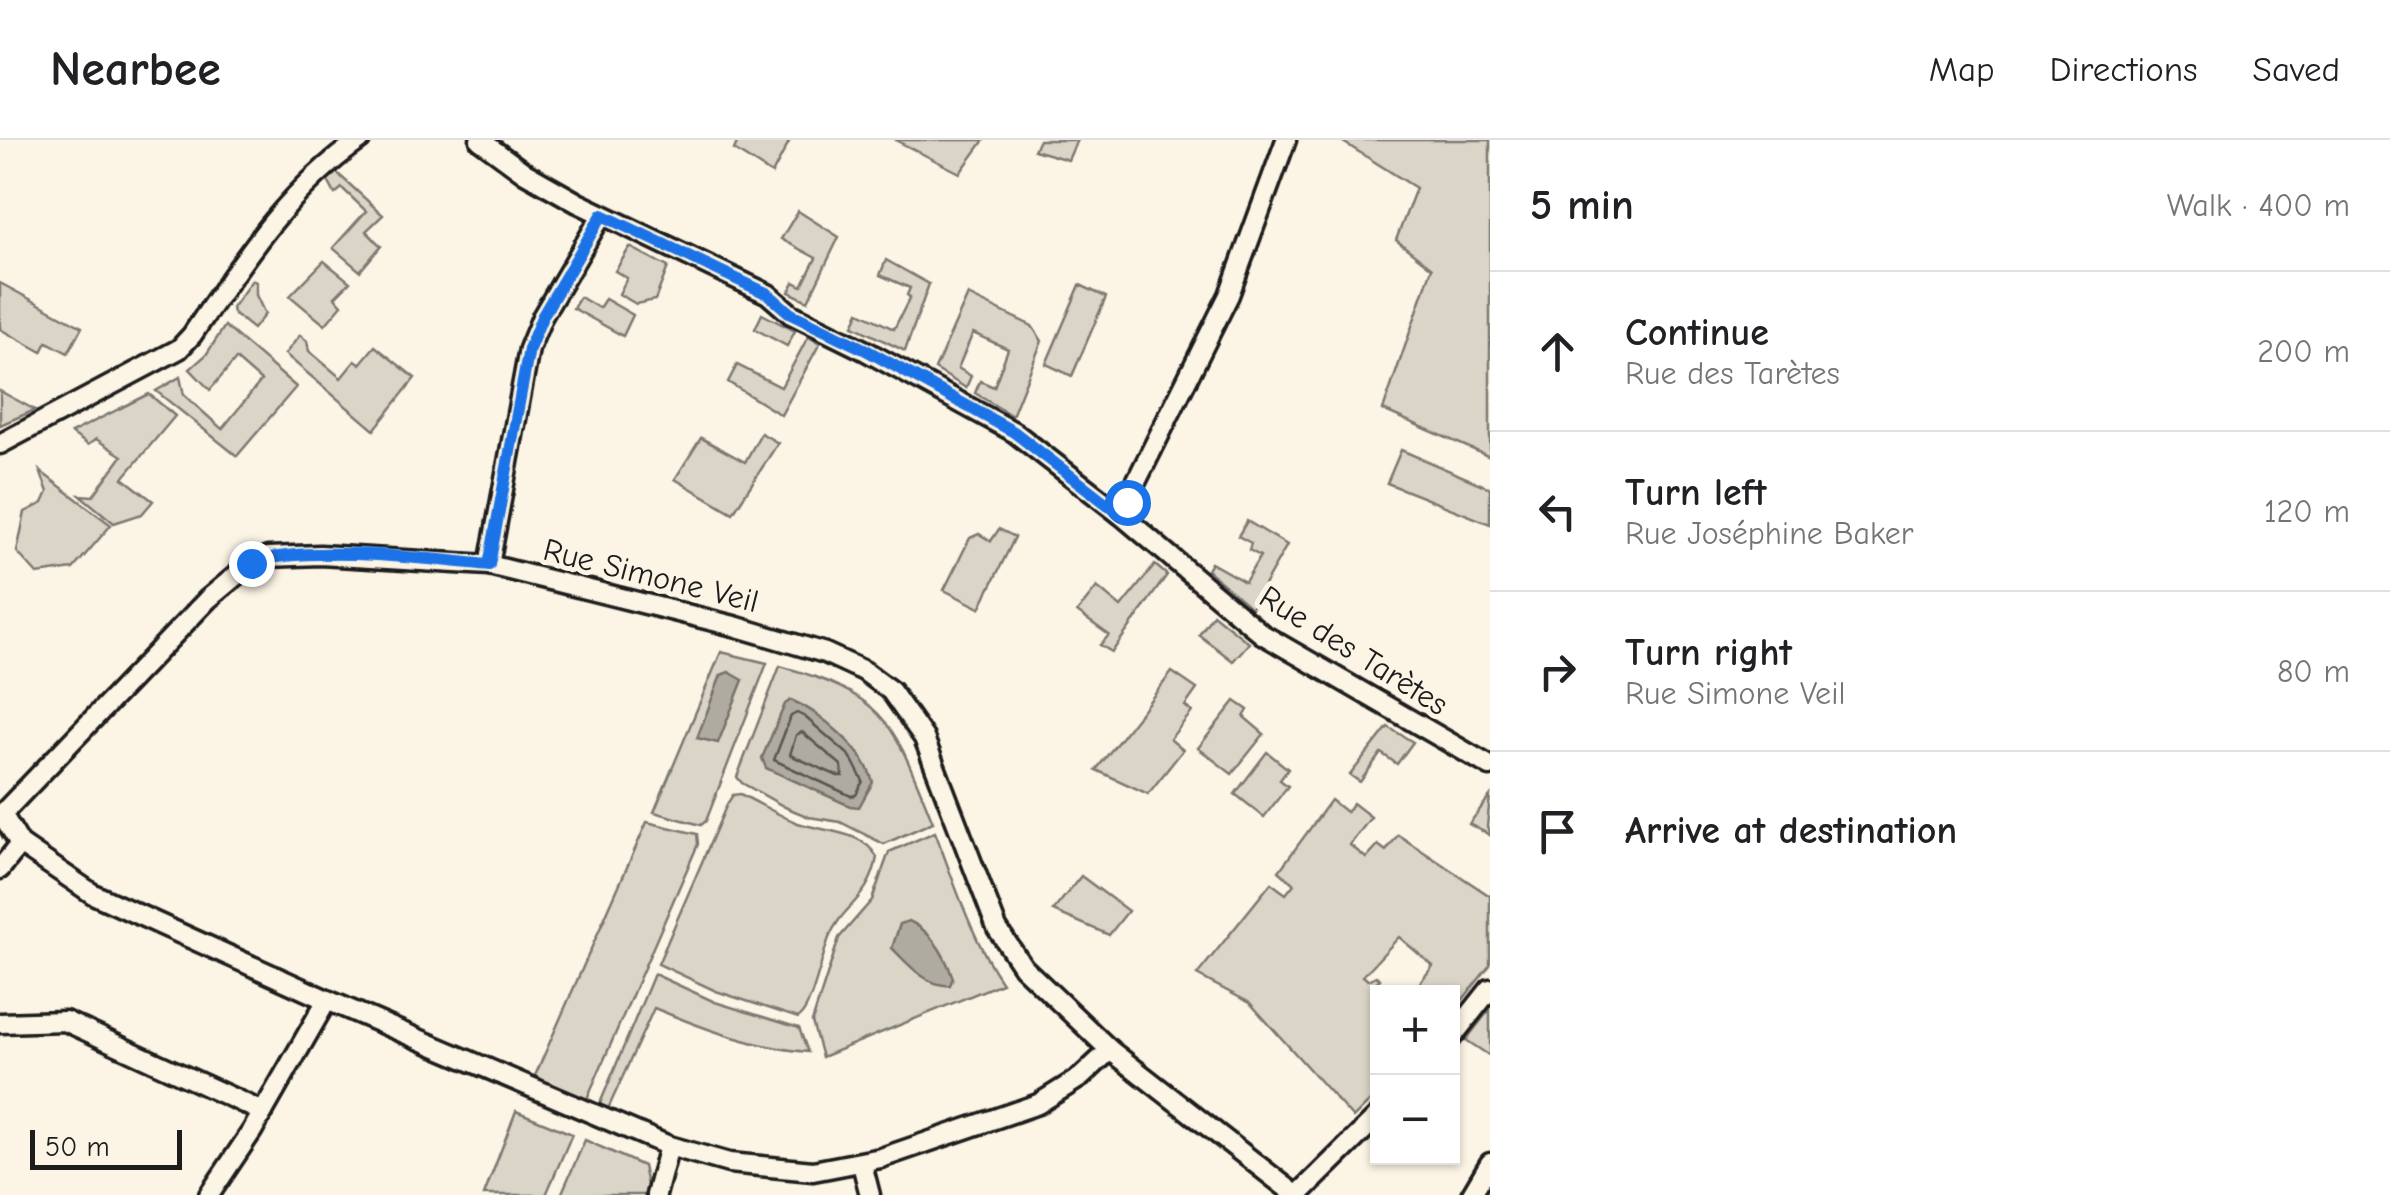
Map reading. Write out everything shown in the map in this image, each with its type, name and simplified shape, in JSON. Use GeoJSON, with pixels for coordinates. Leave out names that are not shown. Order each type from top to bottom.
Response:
{"type":"FeatureCollection","features":[{"type":"Feature","properties":{"kind":"street"},"geometry":{"type":"LineString","coordinates":[[0,444],[179,348],[268,226],[300,189],[360,140]]}},
{"type":"Feature","properties":{"kind":"street","name":"Rue des Tarètes"},"geometry":{"type":"LineString","coordinates":[[480,140],[525,173],[602,215],[768,294],[791,314],[866,350],[1001,425],[1120,514],[1262,634],[1490,766]]}},
{"type":"Feature","properties":{"kind":"street"},"geometry":{"type":"LineString","coordinates":[[1120,514],[1228,296],[1286,140]]}},
{"type":"Feature","properties":{"kind":"street"},"geometry":{"type":"LineString","coordinates":[[489,565],[529,349],[542,317],[602,215]]}},
{"type":"Feature","properties":{"kind":"street","name":"Rue Simone Veil"},"geometry":{"type":"LineString","coordinates":[[1,814],[208,598],[251,563],[268,558],[320,555],[489,565],[734,626],[824,653],[864,671],[891,691],[924,738],[978,880],[1010,951],[1056,1001],[1110,1050],[1298,1195]]}},
{"type":"Feature","properties":{"kind":"street"},"geometry":{"type":"LineString","coordinates":[[1,814],[20,844],[93,894],[327,1000],[668,1146],[729,1164],[813,1171],[862,1164],[1038,1104],[1081,1077],[1110,1050]]}},
{"type":"Feature","properties":{"kind":"street"},"geometry":{"type":"LineString","coordinates":[[0,869],[20,844]]}},
{"type":"Feature","properties":{"kind":"street"},"geometry":{"type":"LineString","coordinates":[[1460,1027],[1490,989]]}},
{"type":"Feature","properties":{"kind":"street"},"geometry":{"type":"LineString","coordinates":[[210,1195],[264,1112],[327,1000]]}},
{"type":"Feature","properties":{"kind":"street"},"geometry":{"type":"LineString","coordinates":[[0,1022],[65,1021],[264,1112]]}},
{"type":"Feature","properties":{"kind":"street"},"geometry":{"type":"LineString","coordinates":[[1298,1195],[1370,1124]]}},
{"type":"Feature","properties":{"kind":"street"},"geometry":{"type":"LineString","coordinates":[[656,1195],[668,1146]]}},
{"type":"Feature","properties":{"kind":"street"},"geometry":{"type":"LineString","coordinates":[[1471,1195],[1490,1163]]}},
{"type":"Feature","properties":{"kind":"street"},"geometry":{"type":"LineString","coordinates":[[862,1164],[870,1195]]}},
{"type":"Feature","properties":{"kind":"shaded area"},"geometry":{"type":"Polygon","coordinates":[[[738,140],[790,140],[772,174],[734,150],[738,140]]]}},
{"type":"Feature","properties":{"kind":"shaded area"},"geometry":{"type":"Polygon","coordinates":[[[895,140],[984,140],[960,173],[895,140]]]}},
{"type":"Feature","properties":{"kind":"shaded area"},"geometry":{"type":"Polygon","coordinates":[[[1039,140],[1077,140],[1068,160],[1034,150],[1039,140]]]}},
{"type":"Feature","properties":{"kind":"shaded area"},"geometry":{"type":"Polygon","coordinates":[[[1340,140],[1490,140],[1490,457],[1383,410],[1432,268],[1396,240],[1416,188],[1340,140]]]}},
{"type":"Feature","properties":{"kind":"shaded area"},"geometry":{"type":"Polygon","coordinates":[[[335,171],[383,215],[366,231],[381,246],[360,271],[333,248],[366,211],[342,188],[335,194],[327,179],[335,171]]]}},
{"type":"Feature","properties":{"kind":"shaded area"},"geometry":{"type":"Polygon","coordinates":[[[798,211],[839,237],[808,301],[789,292],[794,282],[802,286],[816,258],[781,239],[798,211]]]}},
{"type":"Feature","properties":{"kind":"shaded area"},"geometry":{"type":"Polygon","coordinates":[[[630,247],[668,267],[655,300],[636,304],[619,294],[627,278],[615,271],[630,247]]]}},
{"type":"Feature","properties":{"kind":"shaded area"},"geometry":{"type":"Polygon","coordinates":[[[886,260],[929,284],[905,351],[853,326],[859,312],[894,329],[910,297],[910,288],[880,275],[886,260]]]}},
{"type":"Feature","properties":{"kind":"shaded area"},"geometry":{"type":"Polygon","coordinates":[[[324,261],[350,282],[335,297],[342,305],[325,325],[290,296],[324,261]]]}},
{"type":"Feature","properties":{"kind":"shaded area"},"geometry":{"type":"Polygon","coordinates":[[[252,280],[256,282],[256,295],[265,314],[253,329],[232,308],[252,280]]]}},
{"type":"Feature","properties":{"kind":"shaded area"},"geometry":{"type":"Polygon","coordinates":[[[0,283],[82,327],[68,353],[47,342],[42,352],[0,329],[0,283]]]}},
{"type":"Feature","properties":{"kind":"shaded area"},"geometry":{"type":"Polygon","coordinates":[[[1080,285],[1106,297],[1072,376],[1046,364],[1080,285]]]}},
{"type":"Feature","properties":{"kind":"shaded area"},"geometry":{"type":"Polygon","coordinates":[[[968,295],[1032,326],[1042,341],[1012,416],[975,393],[980,381],[994,387],[1008,349],[973,333],[958,368],[971,376],[966,388],[935,369],[968,295]]]}},
{"type":"Feature","properties":{"kind":"shaded area"},"geometry":{"type":"Polygon","coordinates":[[[580,297],[599,308],[605,299],[633,315],[623,336],[573,308],[580,297]]]}},
{"type":"Feature","properties":{"kind":"shaded area"},"geometry":{"type":"Polygon","coordinates":[[[762,314],[795,331],[787,346],[755,329],[762,314]]]}},
{"type":"Feature","properties":{"kind":"shaded area"},"geometry":{"type":"Polygon","coordinates":[[[225,326],[296,387],[237,456],[156,391],[180,377],[184,395],[222,429],[261,381],[236,359],[210,390],[190,369],[206,355],[225,326]]]}},
{"type":"Feature","properties":{"kind":"shaded area"},"geometry":{"type":"Polygon","coordinates":[[[300,335],[307,341],[309,351],[341,378],[375,346],[415,378],[374,430],[285,354],[300,335]]]}},
{"type":"Feature","properties":{"kind":"shaded area"},"geometry":{"type":"Polygon","coordinates":[[[808,337],[820,343],[781,415],[728,382],[737,365],[781,387],[808,337]]]}},
{"type":"Feature","properties":{"kind":"shaded area"},"geometry":{"type":"Polygon","coordinates":[[[0,391],[35,410],[0,425],[0,391]]]}},
{"type":"Feature","properties":{"kind":"shaded area"},"geometry":{"type":"Polygon","coordinates":[[[149,394],[175,416],[123,478],[153,501],[142,514],[114,523],[80,495],[93,496],[122,456],[96,439],[88,445],[71,433],[149,394]]]}},
{"type":"Feature","properties":{"kind":"shaded area"},"geometry":{"type":"Polygon","coordinates":[[[761,433],[778,443],[733,513],[675,479],[701,438],[745,462],[761,433]]]}},
{"type":"Feature","properties":{"kind":"shaded area"},"geometry":{"type":"Polygon","coordinates":[[[1401,450],[1490,488],[1490,524],[1387,483],[1401,450]]]}},
{"type":"Feature","properties":{"kind":"shaded area"},"geometry":{"type":"Polygon","coordinates":[[[40,471],[111,525],[73,569],[37,574],[17,552],[25,512],[43,503],[48,492],[40,471]]]}},
{"type":"Feature","properties":{"kind":"shaded area"},"geometry":{"type":"Polygon","coordinates":[[[1247,521],[1287,545],[1251,608],[1207,570],[1211,563],[1245,582],[1260,556],[1249,550],[1251,543],[1238,536],[1247,521]]]}},
{"type":"Feature","properties":{"kind":"shaded area"},"geometry":{"type":"Polygon","coordinates":[[[999,529],[1015,537],[980,608],[944,590],[970,538],[979,534],[991,541],[999,529]]]}},
{"type":"Feature","properties":{"kind":"shaded area"},"geometry":{"type":"Polygon","coordinates":[[[1155,565],[1167,575],[1112,652],[1100,645],[1109,635],[1077,612],[1097,587],[1121,607],[1155,565]]]}},
{"type":"Feature","properties":{"kind":"shaded area"},"geometry":{"type":"Polygon","coordinates":[[[1213,614],[1249,643],[1233,661],[1199,635],[1213,614]]]}},
{"type":"Feature","properties":{"kind":"shaded area"},"geometry":{"type":"Polygon","coordinates":[[[721,652],[767,663],[706,821],[701,825],[654,812],[721,652]]]}},
{"type":"Feature","properties":{"kind":"shaded area"},"geometry":{"type":"Polygon","coordinates":[[[780,666],[844,689],[882,718],[908,760],[933,822],[884,844],[840,822],[809,817],[785,807],[742,783],[737,777],[780,666]]]}},
{"type":"Feature","properties":{"kind":"shaded area"},"geometry":{"type":"Polygon","coordinates":[[[1172,672],[1197,689],[1185,706],[1192,712],[1170,739],[1183,750],[1148,794],[1096,770],[1172,672]]]}},
{"type":"Feature","properties":{"kind":"shaded area"},"geometry":{"type":"Polygon","coordinates":[[[1235,701],[1248,710],[1244,717],[1264,734],[1232,774],[1198,748],[1235,701]]]}},
{"type":"Feature","properties":{"kind":"shaded area"},"geometry":{"type":"Polygon","coordinates":[[[1388,727],[1413,742],[1397,764],[1381,753],[1360,782],[1350,775],[1388,727]]]}},
{"type":"Feature","properties":{"kind":"shaded area"},"geometry":{"type":"Polygon","coordinates":[[[1267,752],[1288,769],[1280,780],[1288,786],[1264,817],[1235,794],[1267,752]]]}},
{"type":"Feature","properties":{"kind":"shaded area"},"geometry":{"type":"Polygon","coordinates":[[[740,794],[798,823],[852,837],[877,857],[868,883],[829,938],[812,994],[798,1018],[716,991],[658,964],[727,804],[733,795],[740,794]]]}},
{"type":"Feature","properties":{"kind":"shaded area"},"geometry":{"type":"Polygon","coordinates":[[[1490,796],[1487,827],[1490,835],[1469,824],[1490,796]]]}},
{"type":"Feature","properties":{"kind":"shaded area"},"geometry":{"type":"Polygon","coordinates":[[[1331,800],[1346,812],[1353,803],[1371,817],[1350,845],[1366,858],[1378,845],[1386,851],[1398,835],[1490,896],[1490,965],[1460,1003],[1460,985],[1418,985],[1433,966],[1399,937],[1363,976],[1368,980],[1376,976],[1380,979],[1370,985],[1370,1101],[1353,1118],[1250,1003],[1197,975],[1271,883],[1286,894],[1294,884],[1279,871],[1331,800]]]}},
{"type":"Feature","properties":{"kind":"shaded area"},"geometry":{"type":"Polygon","coordinates":[[[647,822],[697,834],[698,844],[586,1101],[534,1078],[647,822]]]}},
{"type":"Feature","properties":{"kind":"shaded area"},"geometry":{"type":"Polygon","coordinates":[[[935,832],[972,929],[1002,983],[822,1057],[812,1022],[839,938],[872,900],[889,852],[935,832]]]}},
{"type":"Feature","properties":{"kind":"shaded area"},"geometry":{"type":"Polygon","coordinates":[[[1081,876],[1128,911],[1109,935],[1053,911],[1081,876]]]}},
{"type":"Feature","properties":{"kind":"shaded area"},"geometry":{"type":"Polygon","coordinates":[[[654,974],[715,1002],[799,1028],[808,1052],[729,1036],[654,1008],[608,1109],[599,1106],[654,974]]]}},
{"type":"Feature","properties":{"kind":"shaded area"},"geometry":{"type":"Polygon","coordinates":[[[1490,1009],[1490,1056],[1466,1040],[1490,1009]]]}},
{"type":"Feature","properties":{"kind":"shaded area"},"geometry":{"type":"Polygon","coordinates":[[[516,1111],[572,1134],[546,1195],[484,1195],[516,1111]]]}},
{"type":"Feature","properties":{"kind":"shaded area"},"geometry":{"type":"Polygon","coordinates":[[[585,1140],[643,1166],[649,1195],[561,1195],[585,1140]]]}},
{"type":"Feature","properties":{"kind":"water"},"geometry":{"type":"Polygon","coordinates":[[[729,672],[743,680],[718,743],[697,738],[721,675],[729,672]]]}},
{"type":"Feature","properties":{"kind":"water"},"geometry":{"type":"Polygon","coordinates":[[[791,700],[828,723],[861,757],[873,782],[859,807],[766,768],[762,758],[785,704],[791,700]]]}},
{"type":"Feature","properties":{"kind":"water"},"geometry":{"type":"Polygon","coordinates":[[[909,921],[924,931],[941,952],[953,978],[950,985],[926,979],[892,948],[900,924],[909,921]]]}},
{"type":"Feature","properties":{"kind":"route"},"geometry":{"type":"LineString","coordinates":[[251,563],[268,558],[320,555],[489,565],[529,349],[542,317],[602,215],[768,294],[791,314],[866,350],[1014,432],[1120,514],[1127,502]]}}]}
